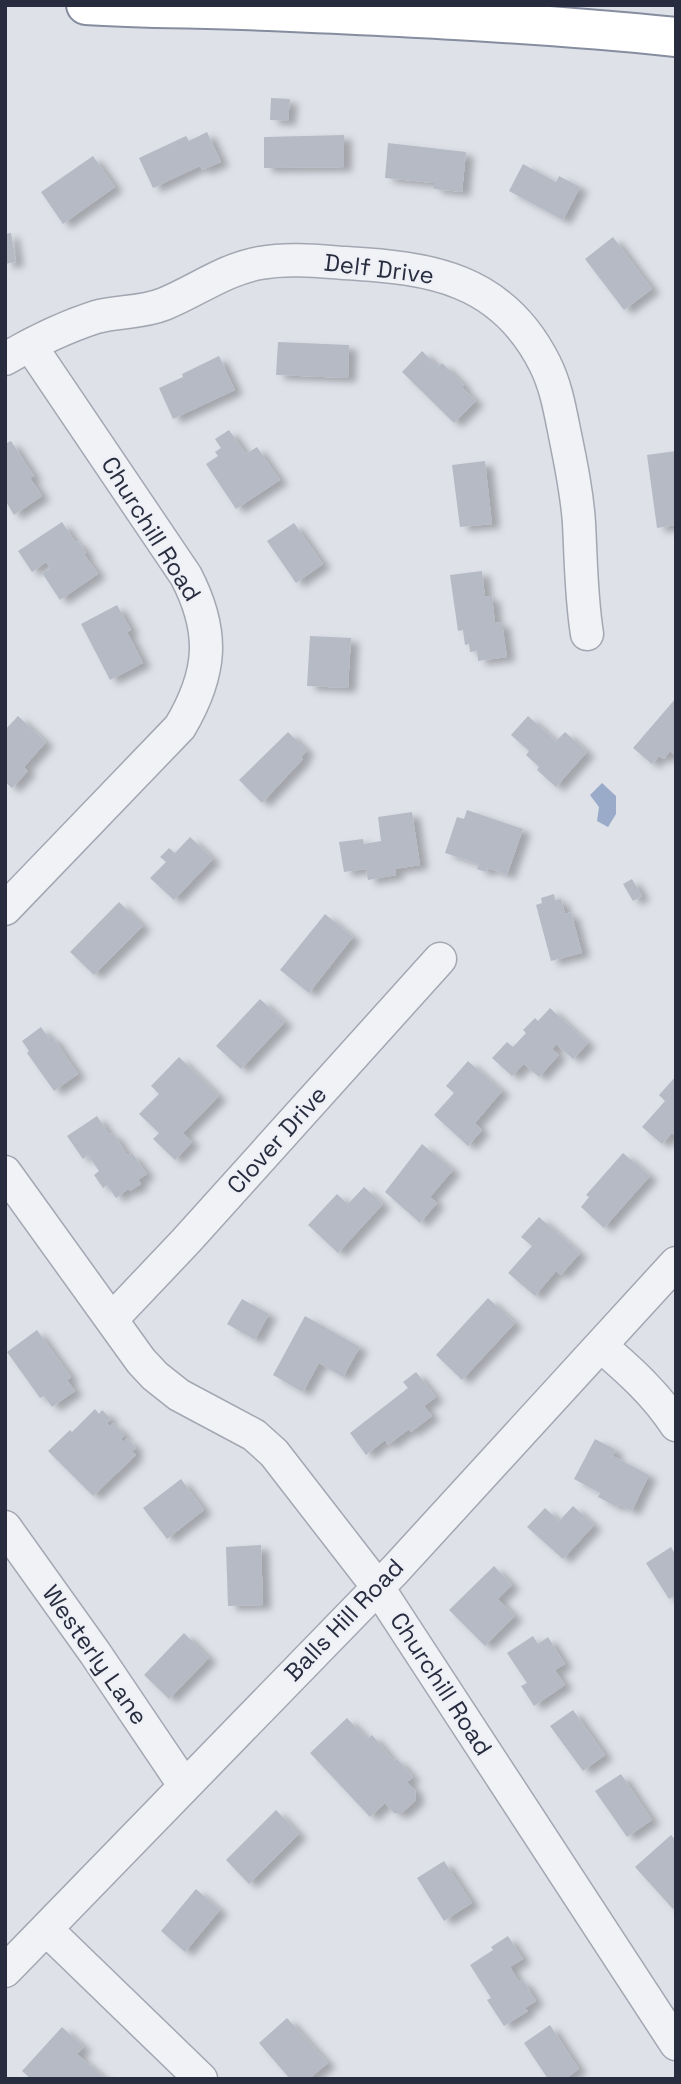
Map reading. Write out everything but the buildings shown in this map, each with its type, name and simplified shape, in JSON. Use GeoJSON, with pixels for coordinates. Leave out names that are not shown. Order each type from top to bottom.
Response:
{"type":"FeatureCollection","features":[{"type":"Feature","properties":{"kind":"highway"},"geometry":{"type":"LineString","coordinates":[[86,5],[474,21],[676,37]]}},
{"type":"Feature","properties":{"kind":"street","name":"Delf Drive"},"geometry":{"type":"LineString","coordinates":[[18,352],[98,316],[138,312],[163,305],[230,271],[260,263],[305,260],[379,265],[457,280],[501,306],[527,335],[544,363],[556,392],[573,469],[579,521],[580,589],[587,634]]}},
{"type":"Feature","properties":{"kind":"street","name":"Churchill Road"},"geometry":{"type":"LineString","coordinates":[[5,909],[180,727],[195,701],[203,678],[207,651],[199,600],[186,576],[18,352]]}},
{"type":"Feature","properties":{"kind":"street","name":"Clover Drive"},"geometry":{"type":"LineString","coordinates":[[112,1320],[440,959]]}},
{"type":"Feature","properties":{"kind":"street","name":"Churchill Road"},"geometry":{"type":"LineString","coordinates":[[5,1172],[135,1353],[155,1376],[179,1395],[254,1435],[274,1453],[377,1586],[676,2044]]}},
{"type":"Feature","properties":{"kind":"street","name":"Balls Hill Road"},"geometry":{"type":"LineString","coordinates":[[5,1971],[377,1586],[522,1433],[676,1263]]}},
{"type":"Feature","properties":{"kind":"street"},"geometry":{"type":"LineString","coordinates":[[601,1346],[639,1379],[663,1405],[676,1425]]}},
{"type":"Feature","properties":{"kind":"street","name":"Westerly Lane"},"geometry":{"type":"LineString","coordinates":[[5,1527],[95,1653],[184,1785]]}},
{"type":"Feature","properties":{"kind":"street"},"geometry":{"type":"LineString","coordinates":[[47,1929],[201,2079]]}},
{"type":"Feature","properties":{"kind":"water"},"geometry":{"type":"Polygon","coordinates":[[[602,783],[616,796],[616,814],[608,827],[597,821],[599,807],[590,795],[602,783]]]}}]}
